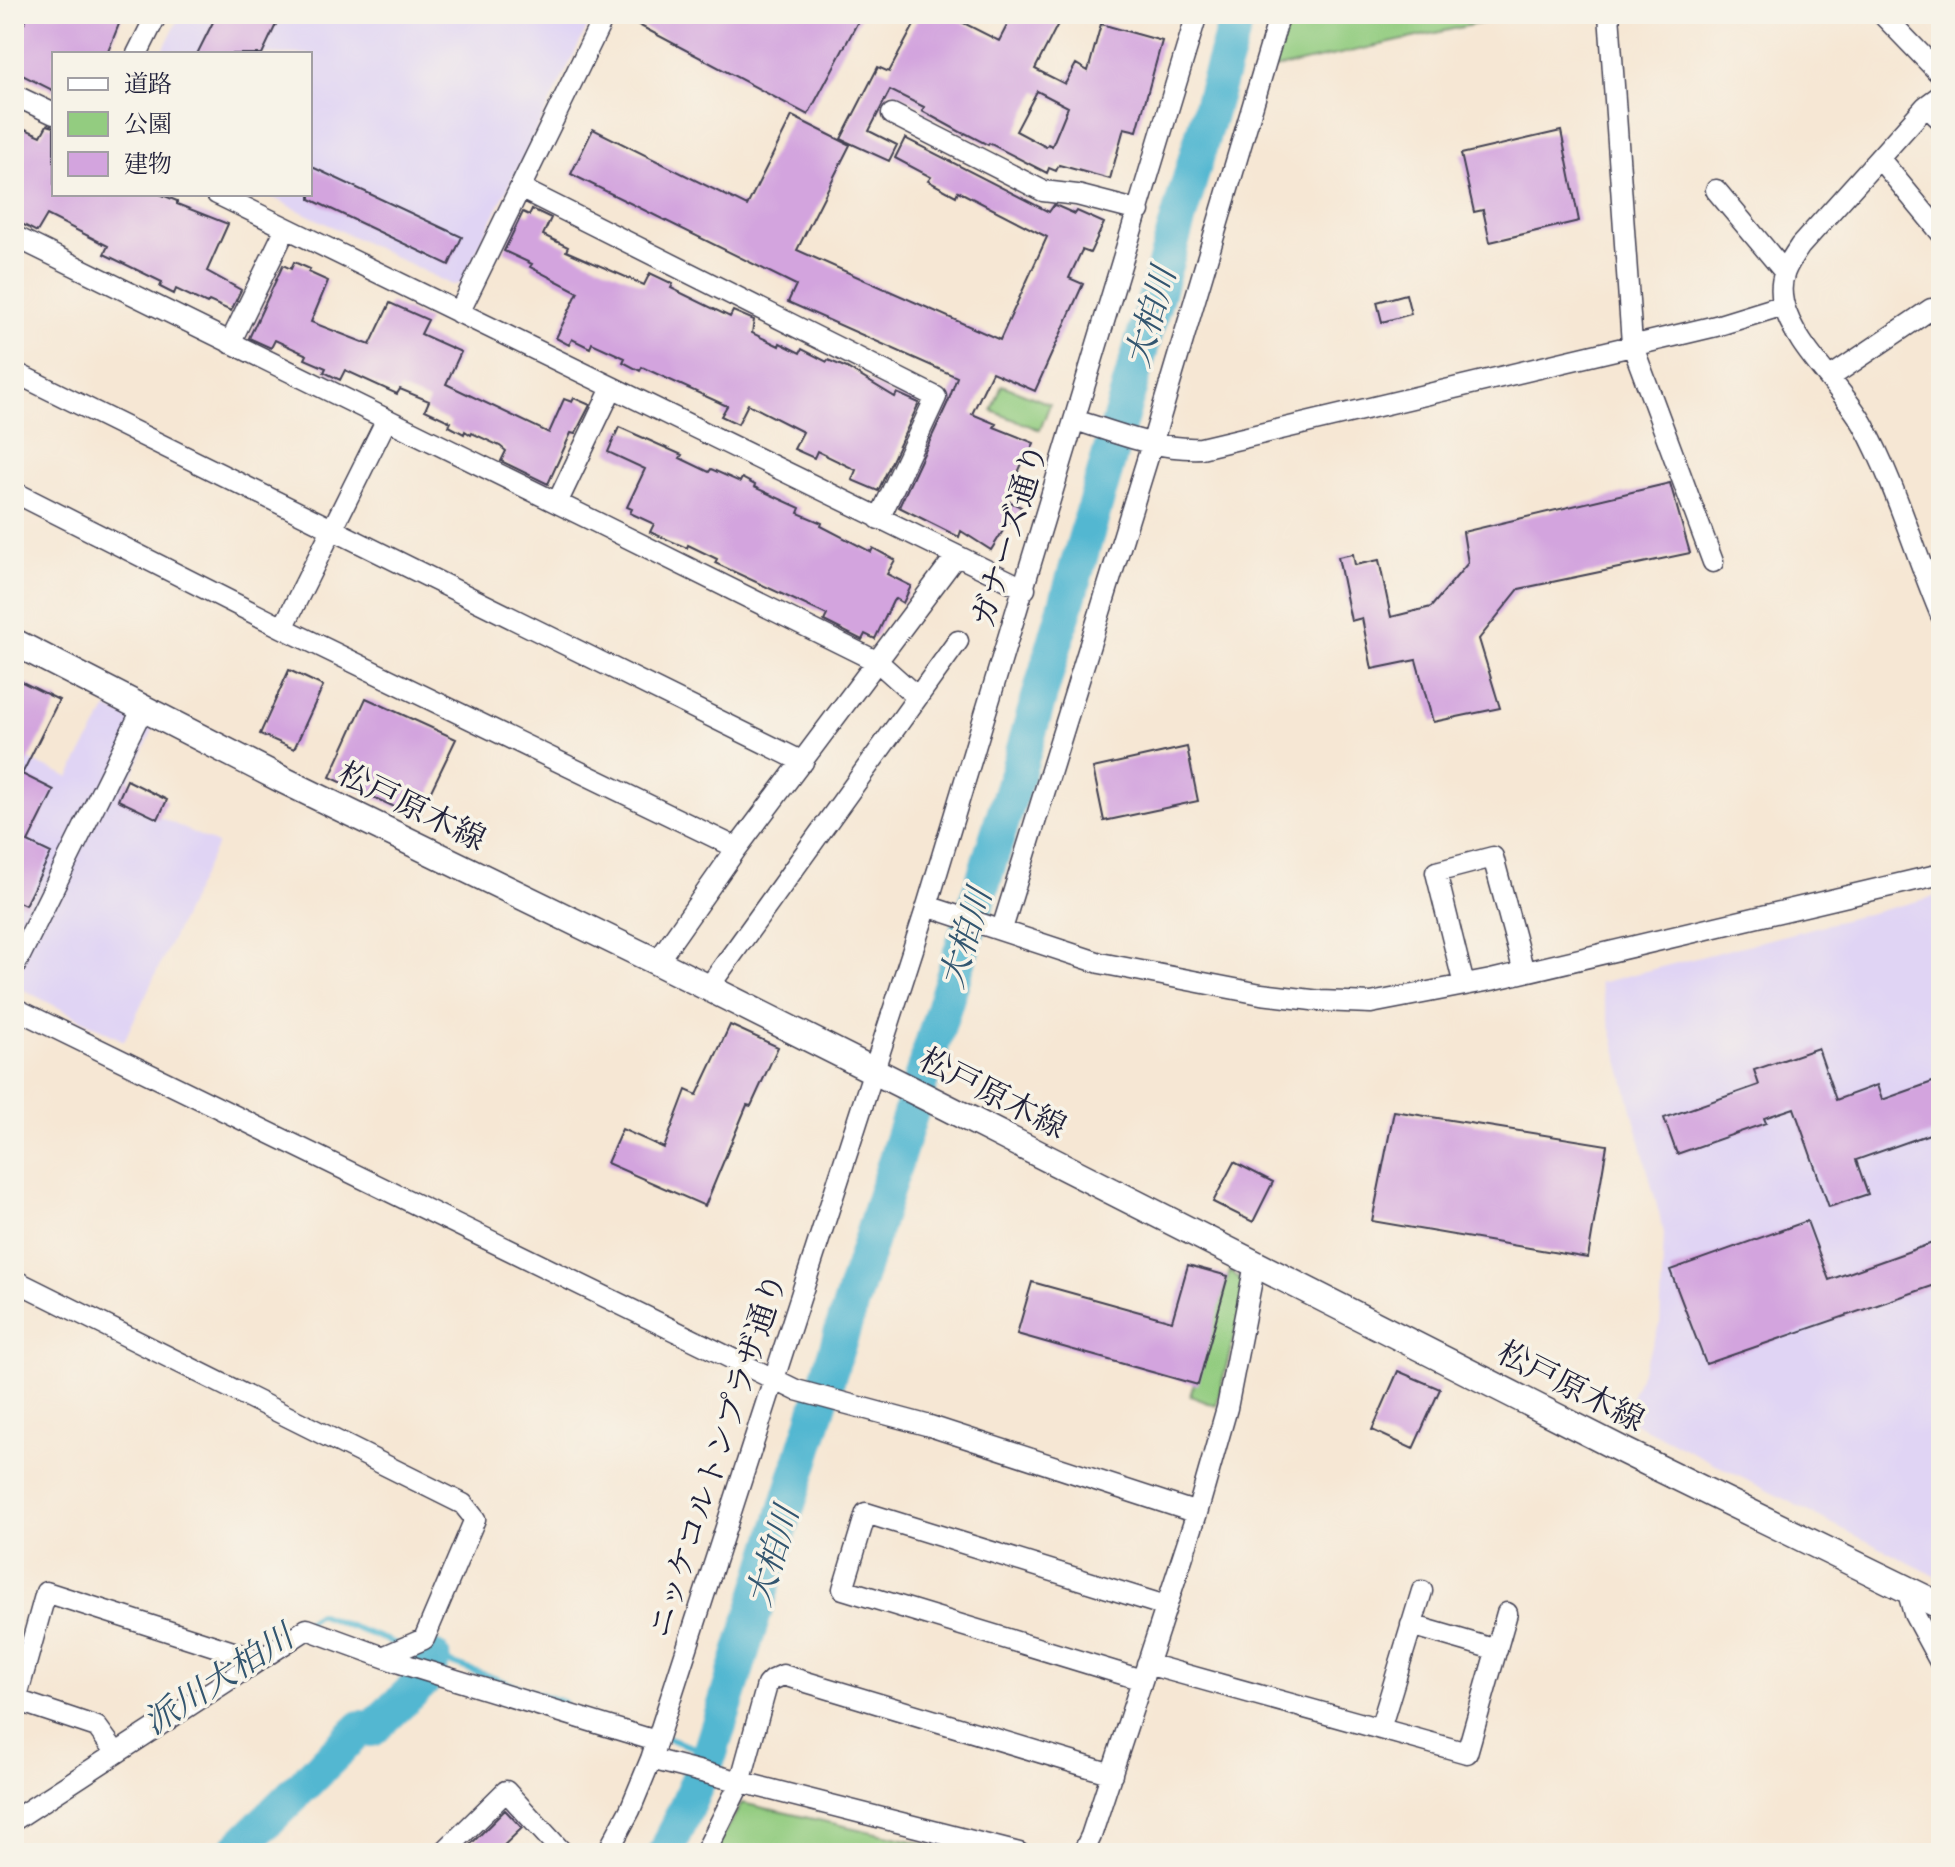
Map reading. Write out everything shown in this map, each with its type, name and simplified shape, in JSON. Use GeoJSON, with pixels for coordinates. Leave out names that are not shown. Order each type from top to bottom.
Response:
{"type":"FeatureCollection","features":[{"type":"Feature","properties":{"kind":"main road","name":"松戸原木線"},"geometry":{"type":"LineString","coordinates":[[14,642],[281,779],[939,1103],[1626,1452],[1941,1606]]}},
{"type":"Feature","properties":{"kind":"street"},"geometry":{"type":"LineString","coordinates":[[138,52],[157,14]]}},
{"type":"Feature","properties":{"kind":"street"},"geometry":{"type":"LineString","coordinates":[[459,313],[605,14]]}},
{"type":"Feature","properties":{"kind":"street","name":"ガナーズ通り"},"geometry":{"type":"LineString","coordinates":[[883,1076],[927,906],[1197,14]]}},
{"type":"Feature","properties":{"kind":"street"},"geometry":{"type":"LineString","coordinates":[[1002,929],[1152,444],[1280,14]]}},
{"type":"Feature","properties":{"kind":"street"},"geometry":{"type":"LineString","coordinates":[[1609,14],[1632,344],[1713,562]]}},
{"type":"Feature","properties":{"kind":"street"},"geometry":{"type":"LineString","coordinates":[[1882,14],[1941,75]]}},
{"type":"Feature","properties":{"kind":"street"},"geometry":{"type":"LineString","coordinates":[[14,95],[52,113]]}},
{"type":"Feature","properties":{"kind":"street"},"geometry":{"type":"LineString","coordinates":[[1936,107],[1879,158],[1800,246],[1783,270],[1781,285],[1784,305],[1806,349],[1861,421],[1879,455],[1939,607]]}},
{"type":"Feature","properties":{"kind":"street"},"geometry":{"type":"LineString","coordinates":[[891,116],[1043,191],[1077,195],[1139,211]]}},
{"type":"Feature","properties":{"kind":"street"},"geometry":{"type":"LineString","coordinates":[[1879,158],[1941,233]]}},
{"type":"Feature","properties":{"kind":"street"},"geometry":{"type":"LineString","coordinates":[[520,188],[936,397],[879,519]]}},
{"type":"Feature","properties":{"kind":"street"},"geometry":{"type":"LineString","coordinates":[[1716,190],[1783,270]]}},
{"type":"Feature","properties":{"kind":"street"},"geometry":{"type":"LineString","coordinates":[[221,196],[1025,589]]}},
{"type":"Feature","properties":{"kind":"street"},"geometry":{"type":"LineString","coordinates":[[230,343],[286,228]]}},
{"type":"Feature","properties":{"kind":"street"},"geometry":{"type":"LineString","coordinates":[[15,239],[386,421],[558,501],[878,662],[917,697]]}},
{"type":"Feature","properties":{"kind":"street"},"geometry":{"type":"LineString","coordinates":[[1075,420],[1152,444],[1178,449],[1201,448],[1716,326],[1784,305]]}},
{"type":"Feature","properties":{"kind":"street"},"geometry":{"type":"LineString","coordinates":[[1829,378],[1931,309],[1941,312]]}},
{"type":"Feature","properties":{"kind":"street"},"geometry":{"type":"LineString","coordinates":[[14,372],[803,762]]}},
{"type":"Feature","properties":{"kind":"street"},"geometry":{"type":"LineString","coordinates":[[558,501],[612,388]]}},
{"type":"Feature","properties":{"kind":"street"},"geometry":{"type":"LineString","coordinates":[[283,628],[386,421]]}},
{"type":"Feature","properties":{"kind":"street"},"geometry":{"type":"LineString","coordinates":[[14,492],[283,628],[737,848]]}},
{"type":"Feature","properties":{"kind":"street"},"geometry":{"type":"LineString","coordinates":[[657,962],[737,848],[956,556]]}},
{"type":"Feature","properties":{"kind":"street"},"geometry":{"type":"LineString","coordinates":[[708,988],[958,641]]}},
{"type":"Feature","properties":{"kind":"street"},"geometry":{"type":"LineString","coordinates":[[14,968],[143,708]]}},
{"type":"Feature","properties":{"kind":"street"},"geometry":{"type":"LineString","coordinates":[[1464,985],[1436,872],[1493,857],[1524,972]]}},
{"type":"Feature","properties":{"kind":"street"},"geometry":{"type":"LineString","coordinates":[[927,906],[1100,963],[1261,994],[1371,1003],[1524,972],[1941,874]]}},
{"type":"Feature","properties":{"kind":"street"},"geometry":{"type":"LineString","coordinates":[[14,1008],[796,1390],[930,1426],[1197,1513]]}},
{"type":"Feature","properties":{"kind":"street","name":"ニッケコルトンプラザ通り"},"geometry":{"type":"LineString","coordinates":[[607,1853],[630,1810],[653,1750],[773,1380],[883,1076]]}},
{"type":"Feature","properties":{"kind":"street"},"geometry":{"type":"LineString","coordinates":[[1083,1853],[1197,1513],[1227,1408],[1255,1264]]}},
{"type":"Feature","properties":{"kind":"street"},"geometry":{"type":"LineString","coordinates":[[14,1280],[463,1504],[475,1519],[424,1639],[385,1656]]}},
{"type":"Feature","properties":{"kind":"street"},"geometry":{"type":"LineString","coordinates":[[1166,1606],[866,1513],[843,1589],[1145,1672],[1467,1753],[1507,1613]]}},
{"type":"Feature","properties":{"kind":"street"},"geometry":{"type":"LineString","coordinates":[[1907,1589],[1914,1614],[1941,1664]]}},
{"type":"Feature","properties":{"kind":"street"},"geometry":{"type":"LineString","coordinates":[[1380,1729],[1422,1591]]}},
{"type":"Feature","properties":{"kind":"street"},"geometry":{"type":"LineString","coordinates":[[116,1753],[97,1727],[16,1700],[46,1592],[258,1660]]}},
{"type":"Feature","properties":{"kind":"street"},"geometry":{"type":"LineString","coordinates":[[1411,1625],[1497,1650]]}},
{"type":"Feature","properties":{"kind":"street"},"geometry":{"type":"LineString","coordinates":[[14,1820],[307,1629],[653,1750],[675,1766],[1019,1853]]}},
{"type":"Feature","properties":{"kind":"street"},"geometry":{"type":"LineString","coordinates":[[705,1853],[767,1685],[783,1675],[1112,1774]]}},
{"type":"Feature","properties":{"kind":"street"},"geometry":{"type":"LineString","coordinates":[[443,1853],[506,1791],[563,1853]]}},
{"type":"Feature","properties":{"kind":"shaded area"},"geometry":{"type":"Polygon","coordinates":[[[181,14],[594,14],[460,284],[452,285],[269,196],[312,196],[312,52],[162,52],[181,14]]]}},
{"type":"Feature","properties":{"kind":"shaded area"},"geometry":{"type":"Polygon","coordinates":[[[107,708],[153,730],[121,799],[217,844],[124,1041],[14,985],[14,753],[69,777],[107,708]]]}},
{"type":"Feature","properties":{"kind":"shaded area"},"geometry":{"type":"Polygon","coordinates":[[[1941,895],[1941,1579],[1623,1417],[1660,1326],[1664,1233],[1599,983],[1941,895]]]}},
{"type":"Feature","properties":{"kind":"green space"},"geometry":{"type":"Polygon","coordinates":[[[1286,14],[1521,14],[1273,69],[1286,14]]]}},
{"type":"Feature","properties":{"kind":"green space"},"geometry":{"type":"Polygon","coordinates":[[[1002,385],[1050,404],[1040,430],[992,411],[1002,385]]]}},
{"type":"Feature","properties":{"kind":"green space"},"geometry":{"type":"Polygon","coordinates":[[[1230,1270],[1247,1286],[1216,1406],[1190,1396],[1230,1270]]]}},
{"type":"Feature","properties":{"kind":"green space"},"geometry":{"type":"Polygon","coordinates":[[[742,1803],[966,1853],[713,1853],[742,1803]]]}},
{"type":"Feature","properties":{"kind":"building"},"geometry":{"type":"Polygon","coordinates":[[[29,14],[123,14],[108,52],[52,52],[52,90],[14,71],[14,41],[29,14]]]}},
{"type":"Feature","properties":{"kind":"building"},"geometry":{"type":"Polygon","coordinates":[[[217,14],[281,14],[263,52],[198,52],[217,14]]]}},
{"type":"Feature","properties":{"kind":"building"},"geometry":{"type":"Polygon","coordinates":[[[618,14],[862,14],[808,115],[618,14]]]}},
{"type":"Feature","properties":{"kind":"building"},"geometry":{"type":"Polygon","coordinates":[[[920,14],[946,14],[999,41],[1013,14],[1063,14],[1035,69],[1065,84],[1076,64],[1088,71],[1101,24],[1162,41],[1137,131],[1124,128],[1110,179],[1059,165],[1056,171],[1049,168],[1047,173],[989,143],[964,134],[922,111],[924,107],[890,90],[869,131],[897,145],[889,161],[841,139],[878,67],[889,72],[920,14]],[[1037,91],[1016,131],[1046,147],[1048,144],[1052,146],[1068,107],[1037,91]]]}},
{"type":"Feature","properties":{"kind":"building"},"geometry":{"type":"Polygon","coordinates":[[[792,116],[850,145],[797,250],[1000,340],[1047,237],[958,191],[956,196],[928,181],[931,177],[895,158],[905,138],[1049,212],[1054,205],[1104,223],[1090,253],[1082,250],[1069,278],[1083,284],[1035,391],[992,372],[972,414],[996,424],[994,427],[1034,443],[1006,500],[1021,507],[1014,523],[1009,521],[991,550],[961,531],[959,537],[899,507],[957,377],[788,302],[796,285],[571,174],[593,129],[747,206],[792,116]]]}},
{"type":"Feature","properties":{"kind":"building"},"geometry":{"type":"Polygon","coordinates":[[[14,124],[41,136],[47,125],[52,126],[52,196],[165,196],[228,224],[207,271],[241,290],[231,311],[209,301],[207,304],[176,289],[174,294],[160,287],[162,282],[104,254],[108,246],[47,215],[37,232],[14,220],[14,124]]]}},
{"type":"Feature","properties":{"kind":"building"},"geometry":{"type":"Polygon","coordinates":[[[1561,131],[1579,221],[1490,242],[1483,210],[1474,212],[1461,154],[1561,131]]]}},
{"type":"Feature","properties":{"kind":"building"},"geometry":{"type":"Polygon","coordinates":[[[312,167],[462,237],[449,265],[310,199],[312,167]]]}},
{"type":"Feature","properties":{"kind":"building"},"geometry":{"type":"Polygon","coordinates":[[[532,209],[551,218],[543,235],[568,247],[566,251],[644,285],[650,273],[673,284],[671,288],[730,317],[733,311],[754,320],[752,333],[800,353],[802,349],[847,368],[895,397],[897,393],[919,403],[878,491],[852,480],[856,470],[817,451],[814,458],[794,449],[803,432],[748,404],[738,424],[721,416],[727,406],[642,367],[640,371],[623,362],[625,358],[592,343],[590,348],[572,339],[569,345],[556,338],[578,292],[504,251],[523,212],[529,215],[532,209]]]}},
{"type":"Feature","properties":{"kind":"building"},"geometry":{"type":"Polygon","coordinates":[[[294,262],[328,281],[311,322],[370,345],[390,303],[428,320],[421,334],[461,352],[446,384],[549,433],[564,399],[572,402],[574,398],[590,405],[575,434],[571,433],[548,484],[501,461],[506,451],[500,446],[472,433],[465,431],[464,434],[449,426],[451,422],[425,410],[429,401],[400,389],[397,394],[345,370],[340,380],[324,372],[326,368],[305,359],[307,355],[275,340],[271,348],[249,338],[283,265],[291,269],[294,262]]]}},
{"type":"Feature","properties":{"kind":"building"},"geometry":{"type":"Polygon","coordinates":[[[1406,294],[1411,314],[1382,322],[1377,302],[1406,294]]]}},
{"type":"Feature","properties":{"kind":"building"},"geometry":{"type":"Polygon","coordinates":[[[619,427],[682,455],[680,458],[709,472],[711,469],[740,482],[742,478],[754,487],[800,508],[798,513],[822,523],[821,526],[871,552],[873,548],[895,560],[887,574],[911,586],[903,603],[896,599],[893,601],[875,639],[865,634],[862,640],[824,621],[827,615],[715,563],[717,559],[688,545],[687,548],[650,532],[654,524],[630,513],[632,509],[627,507],[645,469],[608,452],[619,427]]]}},
{"type":"Feature","properties":{"kind":"building"},"geometry":{"type":"Polygon","coordinates":[[[1670,483],[1690,553],[1519,589],[1479,639],[1500,708],[1433,722],[1416,660],[1372,669],[1362,618],[1351,621],[1338,557],[1353,554],[1355,565],[1379,560],[1391,617],[1431,607],[1468,563],[1463,532],[1670,483]]]}},
{"type":"Feature","properties":{"kind":"building"},"geometry":{"type":"Polygon","coordinates":[[[289,670],[323,686],[294,749],[260,734],[289,670]]]}},
{"type":"Feature","properties":{"kind":"building"},"geometry":{"type":"Polygon","coordinates":[[[14,678],[59,700],[22,774],[54,790],[28,842],[51,853],[25,905],[14,900],[14,678]]]}},
{"type":"Feature","properties":{"kind":"building"},"geometry":{"type":"Polygon","coordinates":[[[366,698],[456,739],[418,818],[330,777],[366,698]]]}},
{"type":"Feature","properties":{"kind":"building"},"geometry":{"type":"Polygon","coordinates":[[[1187,747],[1198,801],[1104,821],[1093,768],[1187,747]]]}},
{"type":"Feature","properties":{"kind":"building"},"geometry":{"type":"Polygon","coordinates":[[[127,780],[167,800],[158,819],[118,800],[127,780]]]}},
{"type":"Feature","properties":{"kind":"building"},"geometry":{"type":"Polygon","coordinates":[[[730,1025],[778,1047],[751,1106],[747,1105],[705,1206],[607,1163],[622,1129],[664,1148],[686,1090],[697,1095],[730,1025]]]}},
{"type":"Feature","properties":{"kind":"building"},"geometry":{"type":"Polygon","coordinates":[[[1818,1048],[1836,1100],[1877,1085],[1882,1100],[1941,1079],[1941,1130],[1856,1160],[1868,1194],[1829,1207],[1794,1108],[1764,1118],[1766,1123],[1677,1154],[1664,1118],[1759,1085],[1754,1070],[1818,1048]]]}},
{"type":"Feature","properties":{"kind":"building"},"geometry":{"type":"Polygon","coordinates":[[[1394,1111],[1607,1145],[1588,1258],[1372,1221],[1394,1111]]]}},
{"type":"Feature","properties":{"kind":"building"},"geometry":{"type":"Polygon","coordinates":[[[1234,1162],[1273,1182],[1253,1222],[1213,1202],[1234,1162]]]}},
{"type":"Feature","properties":{"kind":"building"},"geometry":{"type":"Polygon","coordinates":[[[1807,1221],[1829,1280],[1941,1240],[1941,1283],[1706,1364],[1670,1270],[1807,1221]]]}},
{"type":"Feature","properties":{"kind":"building"},"geometry":{"type":"Polygon","coordinates":[[[1188,1265],[1228,1276],[1198,1385],[1017,1334],[1032,1282],[1172,1321],[1188,1265]]]}},
{"type":"Feature","properties":{"kind":"building"},"geometry":{"type":"Polygon","coordinates":[[[1398,1371],[1440,1389],[1413,1449],[1372,1430],[1398,1371]]]}},
{"type":"Feature","properties":{"kind":"building"},"geometry":{"type":"Polygon","coordinates":[[[505,1810],[522,1828],[496,1853],[476,1853],[469,1846],[505,1810]]]}},
{"type":"Feature","properties":{"kind":"waterway","name":"大柏川"},"geometry":{"type":"LineString","coordinates":[[666,1853],[710,1753],[1018,770],[1238,14]]}},
{"type":"Feature","properties":{"kind":"waterway","name":"派川大柏川"},"geometry":{"type":"LineString","coordinates":[[303,1624],[318,1614],[399,1645]]}},
{"type":"Feature","properties":{"kind":"waterway","name":"派川大柏川"},"geometry":{"type":"LineString","coordinates":[[414,1650],[565,1703]]}},
{"type":"Feature","properties":{"kind":"waterway","name":"派川大柏川"},"geometry":{"type":"LineString","coordinates":[[234,1853],[361,1728],[372,1729],[423,1681],[433,1658]]}},
{"type":"Feature","properties":{"kind":"waterway","name":"派川大柏川"},"geometry":{"type":"LineString","coordinates":[[663,1737],[710,1753]]}}]}
